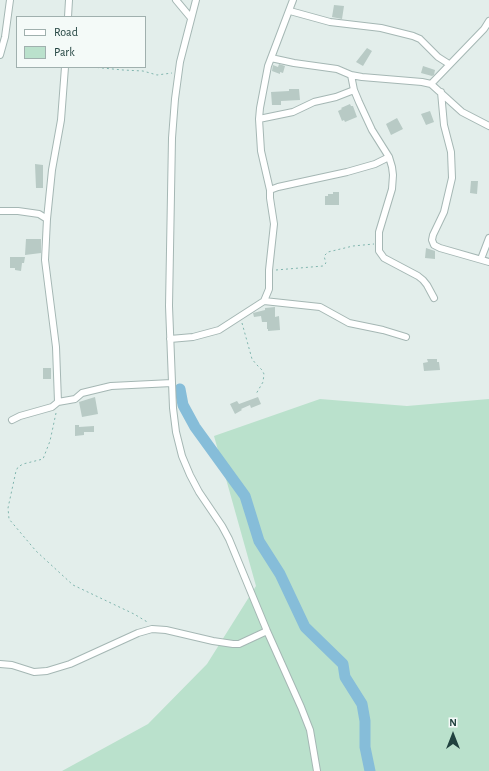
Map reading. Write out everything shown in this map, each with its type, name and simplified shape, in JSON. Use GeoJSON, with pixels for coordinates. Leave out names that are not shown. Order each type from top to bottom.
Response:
{"type":"FeatureCollection","features":[{"type":"Feature","properties":{"kind":"street"},"geometry":{"type":"LineString","coordinates":[[0,55],[5,37],[10,0]]}},
{"type":"Feature","properties":{"kind":"street"},"geometry":{"type":"LineString","coordinates":[[68,16],[70,0]]}},
{"type":"Feature","properties":{"kind":"street"},"geometry":{"type":"LineString","coordinates":[[176,0],[191,18]]}},
{"type":"Feature","properties":{"kind":"street"},"geometry":{"type":"LineString","coordinates":[[196,0],[179,72],[172,138],[170,339],[176,432],[182,456],[197,488],[229,539],[267,631],[306,719],[313,744],[317,771]]}},
{"type":"Feature","properties":{"kind":"street"},"geometry":{"type":"LineString","coordinates":[[170,339],[193,337],[219,330],[264,301],[269,289],[269,270],[274,224],[270,190],[261,151],[259,119],[265,76],[293,0]]}},
{"type":"Feature","properties":{"kind":"street"},"geometry":{"type":"LineString","coordinates":[[290,11],[330,22],[381,28],[414,36],[420,39],[438,57],[449,64]]}},
{"type":"Feature","properties":{"kind":"street"},"geometry":{"type":"LineString","coordinates":[[431,84],[489,21]]}},
{"type":"Feature","properties":{"kind":"street"},"geometry":{"type":"LineString","coordinates":[[271,58],[337,69],[351,75],[362,77],[431,84],[462,112],[489,126]]}},
{"type":"Feature","properties":{"kind":"street"},"geometry":{"type":"LineString","coordinates":[[57,403],[55,333],[45,252],[52,170],[61,120],[65,68]]}},
{"type":"Feature","properties":{"kind":"street"},"geometry":{"type":"LineString","coordinates":[[351,75],[354,90],[372,130],[389,157],[393,175],[392,189],[386,212],[380,227],[378,244],[379,251],[384,258],[418,276],[427,284],[434,298]]}},
{"type":"Feature","properties":{"kind":"street"},"geometry":{"type":"LineString","coordinates":[[259,119],[293,112],[314,102],[336,97],[354,90]]}},
{"type":"Feature","properties":{"kind":"street"},"geometry":{"type":"LineString","coordinates":[[441,92],[444,125],[451,152],[452,178],[444,212],[432,240],[434,245],[440,248],[489,262]]}},
{"type":"Feature","properties":{"kind":"street"},"geometry":{"type":"LineString","coordinates":[[270,190],[273,188],[347,172],[376,164],[389,157]]}},
{"type":"Feature","properties":{"kind":"street"},"geometry":{"type":"LineString","coordinates":[[0,211],[18,211],[40,214],[47,219]]}},
{"type":"Feature","properties":{"kind":"street"},"geometry":{"type":"LineString","coordinates":[[481,259],[489,238]]}},
{"type":"Feature","properties":{"kind":"street"},"geometry":{"type":"LineString","coordinates":[[264,301],[320,307],[349,323],[389,331],[406,337]]}},
{"type":"Feature","properties":{"kind":"street"},"geometry":{"type":"LineString","coordinates":[[12,420],[20,416],[52,407],[57,403],[75,399],[82,393],[111,386],[172,382]]}},
{"type":"Feature","properties":{"kind":"street"},"geometry":{"type":"LineString","coordinates":[[0,664],[12,665],[34,672],[46,671],[70,664],[147,630],[158,628],[206,640],[233,644],[239,644],[267,631]]}},
{"type":"Feature","properties":{"kind":"path"},"geometry":{"type":"LineString","coordinates":[[102,68],[144,71],[157,75],[179,72]]}},
{"type":"Feature","properties":{"kind":"path"},"geometry":{"type":"LineString","coordinates":[[269,270],[323,266],[326,263],[324,256],[328,252],[360,245],[378,244]]}},
{"type":"Feature","properties":{"kind":"path"},"geometry":{"type":"LineString","coordinates":[[240,317],[252,359],[264,374],[264,382],[256,394]]}},
{"type":"Feature","properties":{"kind":"path"},"geometry":{"type":"LineString","coordinates":[[57,403],[50,441],[44,456],[40,460],[23,464],[18,467],[16,471],[8,508],[9,519],[36,551],[73,585],[134,614],[158,628]]}},
{"type":"Feature","properties":{"kind":"green space"},"geometry":{"type":"Polygon","coordinates":[[[320,399],[407,406],[489,399],[489,771],[62,771],[148,724],[207,664],[256,586],[214,436],[320,399]]]}},
{"type":"Feature","properties":{"kind":"building"},"geometry":{"type":"Polygon","coordinates":[[[334,5],[344,6],[342,19],[332,17],[334,5]]]}},
{"type":"Feature","properties":{"kind":"building"},"geometry":{"type":"Polygon","coordinates":[[[367,48],[372,51],[363,66],[356,62],[367,48]]]}},
{"type":"Feature","properties":{"kind":"building"},"geometry":{"type":"Polygon","coordinates":[[[279,64],[285,66],[283,73],[280,72],[280,74],[272,71],[273,65],[278,67],[279,64]]]}},
{"type":"Feature","properties":{"kind":"building"},"geometry":{"type":"Polygon","coordinates":[[[423,66],[435,70],[434,75],[432,76],[421,73],[423,66]]]}},
{"type":"Feature","properties":{"kind":"building"},"geometry":{"type":"Polygon","coordinates":[[[289,89],[299,89],[300,100],[281,101],[281,105],[272,105],[271,92],[289,91],[289,89]]]}},
{"type":"Feature","properties":{"kind":"building"},"geometry":{"type":"Polygon","coordinates":[[[350,104],[353,106],[357,117],[345,122],[344,120],[342,121],[338,111],[350,104]]]}},
{"type":"Feature","properties":{"kind":"building"},"geometry":{"type":"Polygon","coordinates":[[[430,111],[434,122],[426,125],[421,114],[430,111]]]}},
{"type":"Feature","properties":{"kind":"building"},"geometry":{"type":"Polygon","coordinates":[[[397,118],[403,129],[391,135],[386,124],[397,118]]]}},
{"type":"Feature","properties":{"kind":"building"},"geometry":{"type":"Polygon","coordinates":[[[35,164],[43,165],[43,188],[36,188],[35,164]]]}},
{"type":"Feature","properties":{"kind":"building"},"geometry":{"type":"Polygon","coordinates":[[[471,181],[478,181],[477,194],[470,193],[471,181]]]}},
{"type":"Feature","properties":{"kind":"building"},"geometry":{"type":"Polygon","coordinates":[[[333,192],[339,192],[339,205],[325,205],[325,196],[328,196],[328,194],[333,194],[333,192]]]}},
{"type":"Feature","properties":{"kind":"building"},"geometry":{"type":"Polygon","coordinates":[[[26,239],[41,239],[41,253],[25,255],[26,239]]]}},
{"type":"Feature","properties":{"kind":"building"},"geometry":{"type":"Polygon","coordinates":[[[426,248],[435,251],[435,259],[425,258],[426,248]]]}},
{"type":"Feature","properties":{"kind":"building"},"geometry":{"type":"Polygon","coordinates":[[[10,257],[25,257],[24,263],[22,263],[21,271],[15,270],[15,268],[10,268],[10,257]]]}},
{"type":"Feature","properties":{"kind":"building"},"geometry":{"type":"Polygon","coordinates":[[[275,307],[275,317],[279,316],[280,330],[268,331],[267,322],[262,322],[261,316],[254,317],[253,313],[265,310],[265,308],[275,307]]]}},
{"type":"Feature","properties":{"kind":"building"},"geometry":{"type":"Polygon","coordinates":[[[427,359],[437,359],[440,370],[424,371],[423,363],[428,362],[427,359]]]}},
{"type":"Feature","properties":{"kind":"building"},"geometry":{"type":"Polygon","coordinates":[[[43,368],[51,368],[51,379],[43,379],[43,368]]]}},
{"type":"Feature","properties":{"kind":"building"},"geometry":{"type":"Polygon","coordinates":[[[95,397],[98,414],[82,417],[79,402],[95,397]]]}},
{"type":"Feature","properties":{"kind":"building"},"geometry":{"type":"Polygon","coordinates":[[[258,397],[261,404],[251,408],[250,405],[241,409],[242,410],[235,414],[230,404],[237,401],[239,404],[258,397]]]}},
{"type":"Feature","properties":{"kind":"building"},"geometry":{"type":"Polygon","coordinates":[[[75,425],[79,425],[79,427],[94,426],[94,432],[84,432],[84,435],[75,436],[75,425]]]}},
{"type":"Feature","properties":{"kind":"waterway"},"geometry":{"type":"LineString","coordinates":[[180,389],[183,405],[195,427],[245,496],[259,541],[280,574],[305,627],[343,664],[345,677],[362,704],[365,721],[365,747],[370,771]]}}]}
